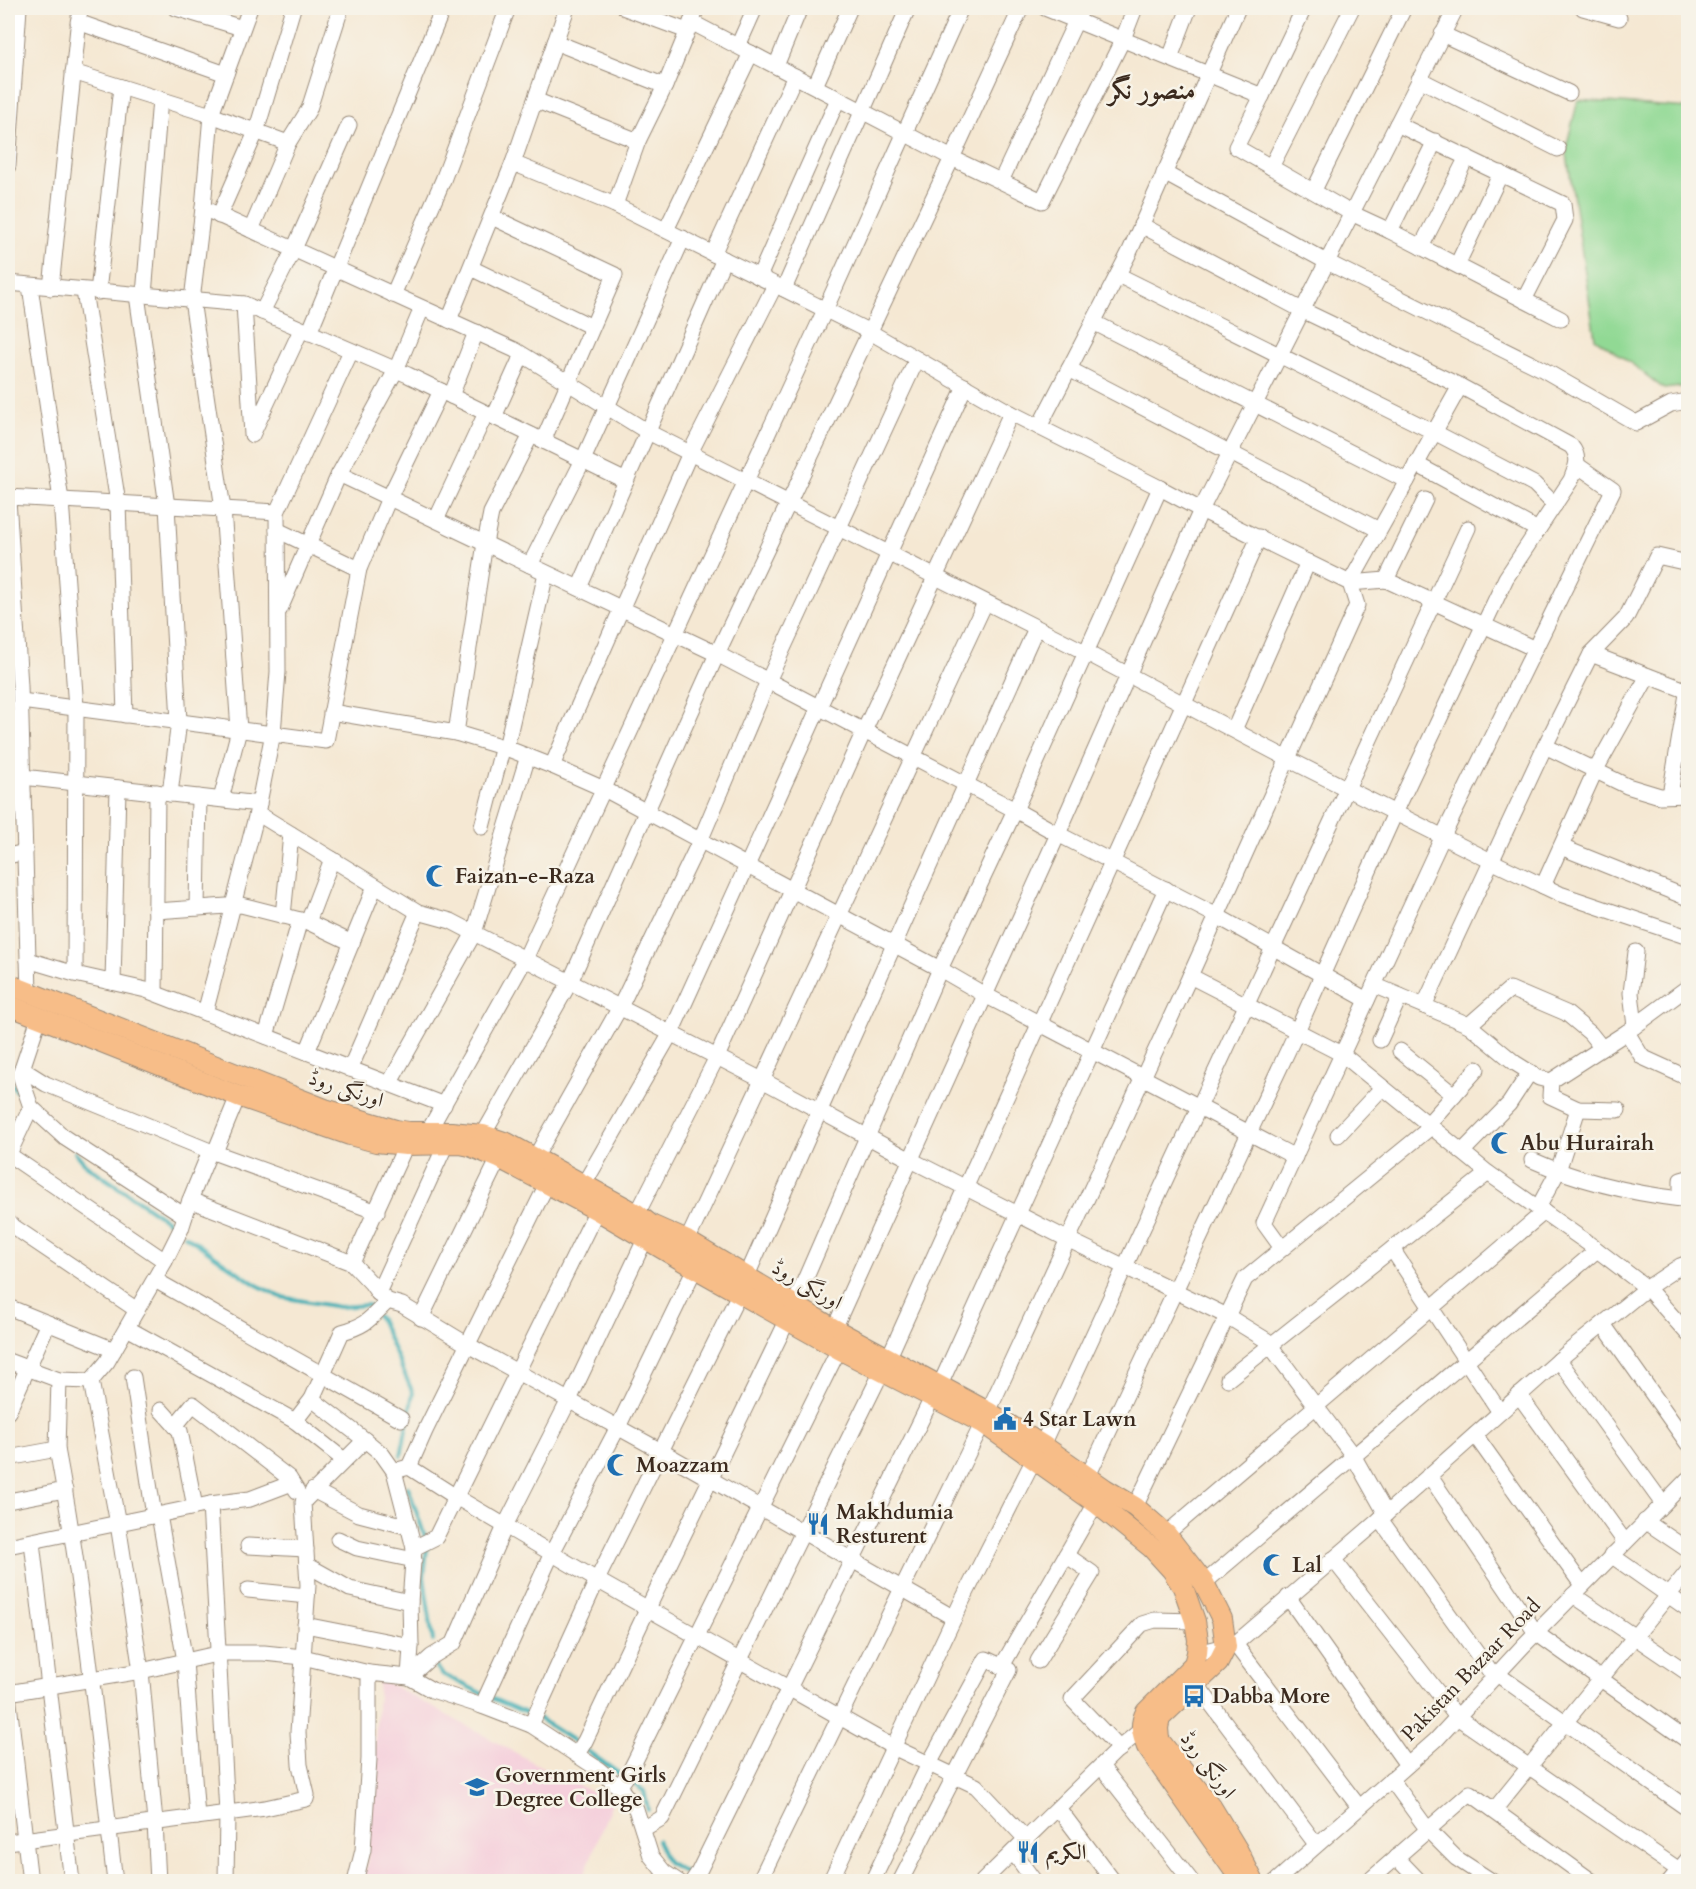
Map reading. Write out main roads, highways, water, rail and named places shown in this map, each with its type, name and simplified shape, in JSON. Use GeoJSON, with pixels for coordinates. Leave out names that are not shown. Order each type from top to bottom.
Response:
{"type":"FeatureCollection","features":[{"type":"Feature","properties":{"kind":"main road","name":"اورنگی روڈ"},"geometry":{"type":"LineString","coordinates":[[8,984],[325,1109],[396,1130],[483,1135],[507,1143],[584,1184],[645,1226],[695,1268],[743,1285]]}},
{"type":"Feature","properties":{"kind":"main road","name":"اورنگی روڈ"},"geometry":{"type":"LineString","coordinates":[[8,1005],[238,1096],[350,1135],[376,1142],[406,1145],[470,1146],[499,1158],[597,1210],[687,1240],[743,1285],[791,1312],[834,1329],[885,1365]]}},
{"type":"Feature","properties":{"kind":"main road","name":"اورنگی روڈ"},"geometry":{"type":"LineString","coordinates":[[791,1312],[839,1349],[885,1365],[936,1391],[985,1417],[1038,1452],[1088,1476],[1135,1507],[1166,1534],[1204,1583],[1222,1619],[1231,1645],[1197,1685],[1150,1727],[1147,1747],[1228,1859],[1240,1881]]}},
{"type":"Feature","properties":{"kind":"main road","name":"اورنگی روڈ"},"geometry":{"type":"LineString","coordinates":[[1038,1452],[1152,1548],[1172,1570],[1183,1587],[1195,1621],[1198,1640],[1194,1664],[1146,1712],[1141,1721],[1150,1727],[1164,1749],[1212,1808],[1254,1881]]}},
{"type":"Feature","properties":{"kind":"waterway"},"geometry":{"type":"LineString","coordinates":[[8,1079],[20,1095]]}},
{"type":"Feature","properties":{"kind":"waterway"},"geometry":{"type":"LineString","coordinates":[[75,1152],[86,1165],[172,1224]]}},
{"type":"Feature","properties":{"kind":"waterway"},"geometry":{"type":"LineString","coordinates":[[185,1235],[255,1284],[281,1297],[339,1307],[368,1305],[372,1310]]}},
{"type":"Feature","properties":{"kind":"waterway"},"geometry":{"type":"LineString","coordinates":[[377,1316],[413,1393],[401,1456]]}},
{"type":"Feature","properties":{"kind":"waterway"},"geometry":{"type":"LineString","coordinates":[[408,1487],[425,1537]]}},
{"type":"Feature","properties":{"kind":"waterway"},"geometry":{"type":"LineString","coordinates":[[427,1547],[424,1577],[433,1641]]}},
{"type":"Feature","properties":{"kind":"waterway"},"geometry":{"type":"LineString","coordinates":[[437,1667],[442,1674],[485,1695]]}},
{"type":"Feature","properties":{"kind":"waterway"},"geometry":{"type":"LineString","coordinates":[[491,1698],[531,1715]]}},
{"type":"Feature","properties":{"kind":"waterway"},"geometry":{"type":"LineString","coordinates":[[538,1718],[580,1745]]}},
{"type":"Feature","properties":{"kind":"waterway"},"geometry":{"type":"LineString","coordinates":[[586,1750],[621,1775]]}},
{"type":"Feature","properties":{"kind":"waterway"},"geometry":{"type":"LineString","coordinates":[[627,1779],[644,1791],[648,1810]]}},
{"type":"Feature","properties":{"kind":"waterway"},"geometry":{"type":"LineString","coordinates":[[657,1840],[667,1862],[692,1876]]}},
{"type":"Feature","properties":{"kind":"place","name":"Faizan-e-Raza"},"geometry":{"type":"Point","coordinates":[437,876]}},
{"type":"Feature","properties":{"kind":"place","name":"Abu Hurairah"},"geometry":{"type":"Point","coordinates":[1502,1143]}},
{"type":"Feature","properties":{"kind":"place","name":"4 Star Lawn"},"geometry":{"type":"Point","coordinates":[1005,1419]}},
{"type":"Feature","properties":{"kind":"place","name":"Moazzam"},"geometry":{"type":"Point","coordinates":[618,1465]}},
{"type":"Feature","properties":{"kind":"place","name":"Makhdumia Resturent"},"geometry":{"type":"Point","coordinates":[818,1524]}},
{"type":"Feature","properties":{"kind":"place","name":"Lal"},"geometry":{"type":"Point","coordinates":[1274,1565]}},
{"type":"Feature","properties":{"kind":"place","name":"Dabba More"},"geometry":{"type":"Point","coordinates":[1194,1696]}},
{"type":"Feature","properties":{"kind":"place","name":"Government Girls Degree College"},"geometry":{"type":"Point","coordinates":[477,1787]}},
{"type":"Feature","properties":{"kind":"place","name":"الکریم"},"geometry":{"type":"Point","coordinates":[1028,1852]}},
{"type":"Feature","properties":{"kind":"district","name":"منصور نگر"},"geometry":{"type":"Point","coordinates":[1152,90]}}]}
